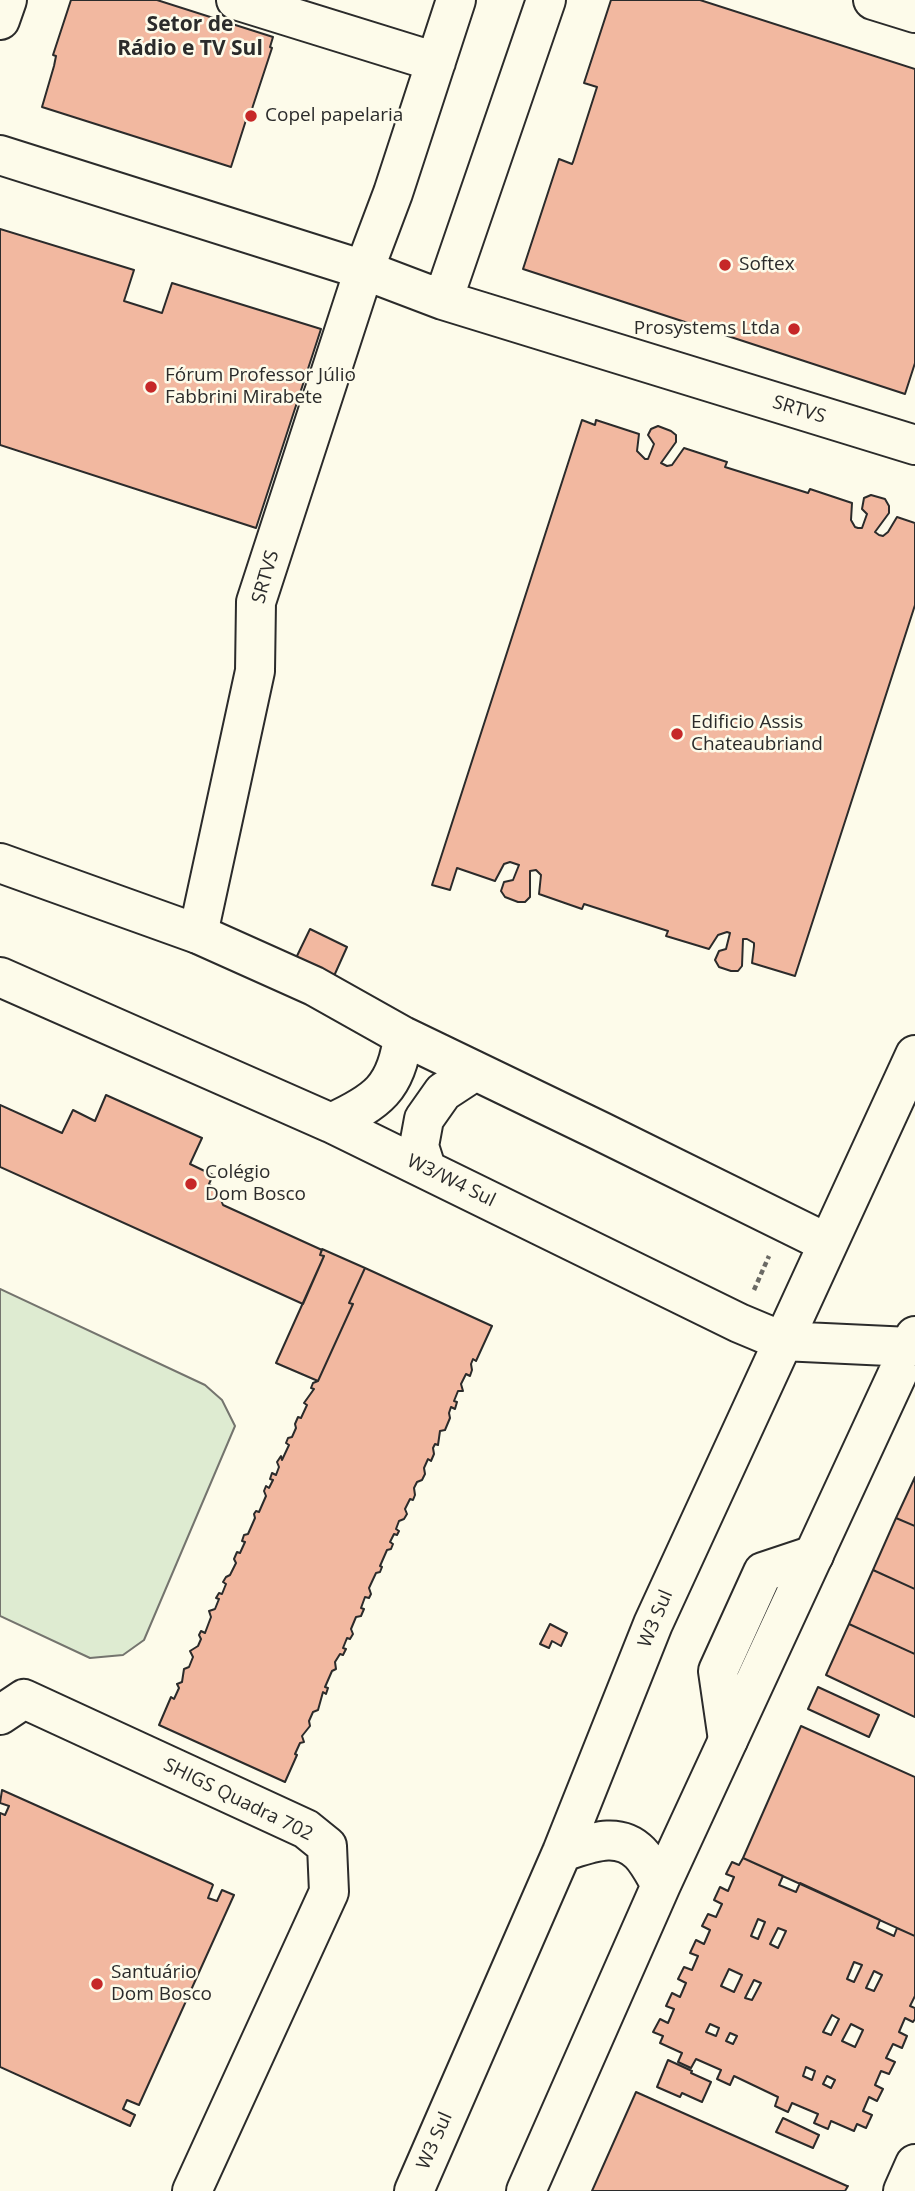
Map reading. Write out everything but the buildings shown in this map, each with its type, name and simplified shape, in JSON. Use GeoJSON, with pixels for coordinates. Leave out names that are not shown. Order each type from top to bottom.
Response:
{"type":"FeatureCollection","features":[{"type":"Feature","properties":{"kind":"main road"},"geometry":{"type":"LineString","coordinates":[[0,20],[6,0]]}},
{"type":"Feature","properties":{"kind":"main road"},"geometry":{"type":"LineString","coordinates":[[236,0],[436,62]]}},
{"type":"Feature","properties":{"kind":"main road","name":"SRTVS"},"geometry":{"type":"LineString","coordinates":[[198,934],[255,671],[256,602],[364,270],[393,193],[456,0]]}},
{"type":"Feature","properties":{"kind":"main road"},"geometry":{"type":"LineString","coordinates":[[443,300],[546,0]]}},
{"type":"Feature","properties":{"kind":"main road"},"geometry":{"type":"LineString","coordinates":[[873,0],[915,13]]}},
{"type":"Feature","properties":{"kind":"main road","name":"SRTVS"},"geometry":{"type":"LineString","coordinates":[[0,155],[364,270],[443,300],[915,445]]}},
{"type":"Feature","properties":{"kind":"main road"},"geometry":{"type":"LineString","coordinates":[[6,871],[198,934],[314,986],[403,1036],[827,1243]]}},
{"type":"Feature","properties":{"kind":"main road","name":"W3/W4 Sul"},"geometry":{"type":"LineString","coordinates":[[0,977],[331,1123],[782,1341],[913,1341]]}},
{"type":"Feature","properties":{"kind":"main road"},"geometry":{"type":"LineString","coordinates":[[331,1123],[354,1112],[377,1096],[394,1077],[400,1060],[403,1036]]}},
{"type":"Feature","properties":{"kind":"main road","name":"W3 Sul"},"geometry":{"type":"LineString","coordinates":[[414,2191],[562,1852],[653,1624],[915,1055]]}},
{"type":"Feature","properties":{"kind":"main road"},"geometry":{"type":"LineString","coordinates":[[426,1168],[419,1146],[424,1119],[443,1093],[475,1071]]}},
{"type":"Feature","properties":{"kind":"main road"},"geometry":{"type":"LineString","coordinates":[[526,2191],[661,1885],[913,1341]]}},
{"type":"Feature","properties":{"kind":"main road","name":"SHIGS Quadra 702"},"geometry":{"type":"LineString","coordinates":[[0,1715],[24,1699],[306,1829],[327,1846],[329,1892],[192,2191]]}},
{"type":"Feature","properties":{"kind":"main road"},"geometry":{"type":"LineString","coordinates":[[562,1852],[601,1840],[622,1841],[640,1852],[661,1885]]}},
{"type":"Feature","properties":{"kind":"main road"},"geometry":{"type":"LineString","coordinates":[[903,2191],[915,2164]]}},
{"type":"Feature","properties":{"kind":"green space"},"geometry":{"type":"Polygon","coordinates":[[[0,1289],[205,1385],[222,1400],[235,1426],[144,1640],[123,1655],[90,1658],[0,1616],[0,1289]]]}},
{"type":"Feature","properties":{"kind":"place","name":"Copel papelaria"},"geometry":{"type":"Point","coordinates":[251,116]}},
{"type":"Feature","properties":{"kind":"place","name":"Softex"},"geometry":{"type":"Point","coordinates":[725,265]}},
{"type":"Feature","properties":{"kind":"place","name":"Prosystems Ltda"},"geometry":{"type":"Point","coordinates":[794,329]}},
{"type":"Feature","properties":{"kind":"place","name":"Fórum Professor Júlio Fabbrini Mirabete"},"geometry":{"type":"Point","coordinates":[151,387]}},
{"type":"Feature","properties":{"kind":"place","name":"Edificio Assis Chateaubriand"},"geometry":{"type":"Point","coordinates":[677,734]}},
{"type":"Feature","properties":{"kind":"place","name":"Colégio Dom Bosco"},"geometry":{"type":"Point","coordinates":[191,1184]}},
{"type":"Feature","properties":{"kind":"place","name":"Santuário Dom Bosco"},"geometry":{"type":"Point","coordinates":[97,1984]}},
{"type":"Feature","properties":{"kind":"district","name":"Setor de Rádio e TV Sul"},"geometry":{"type":"Point","coordinates":[190,37]}}]}
